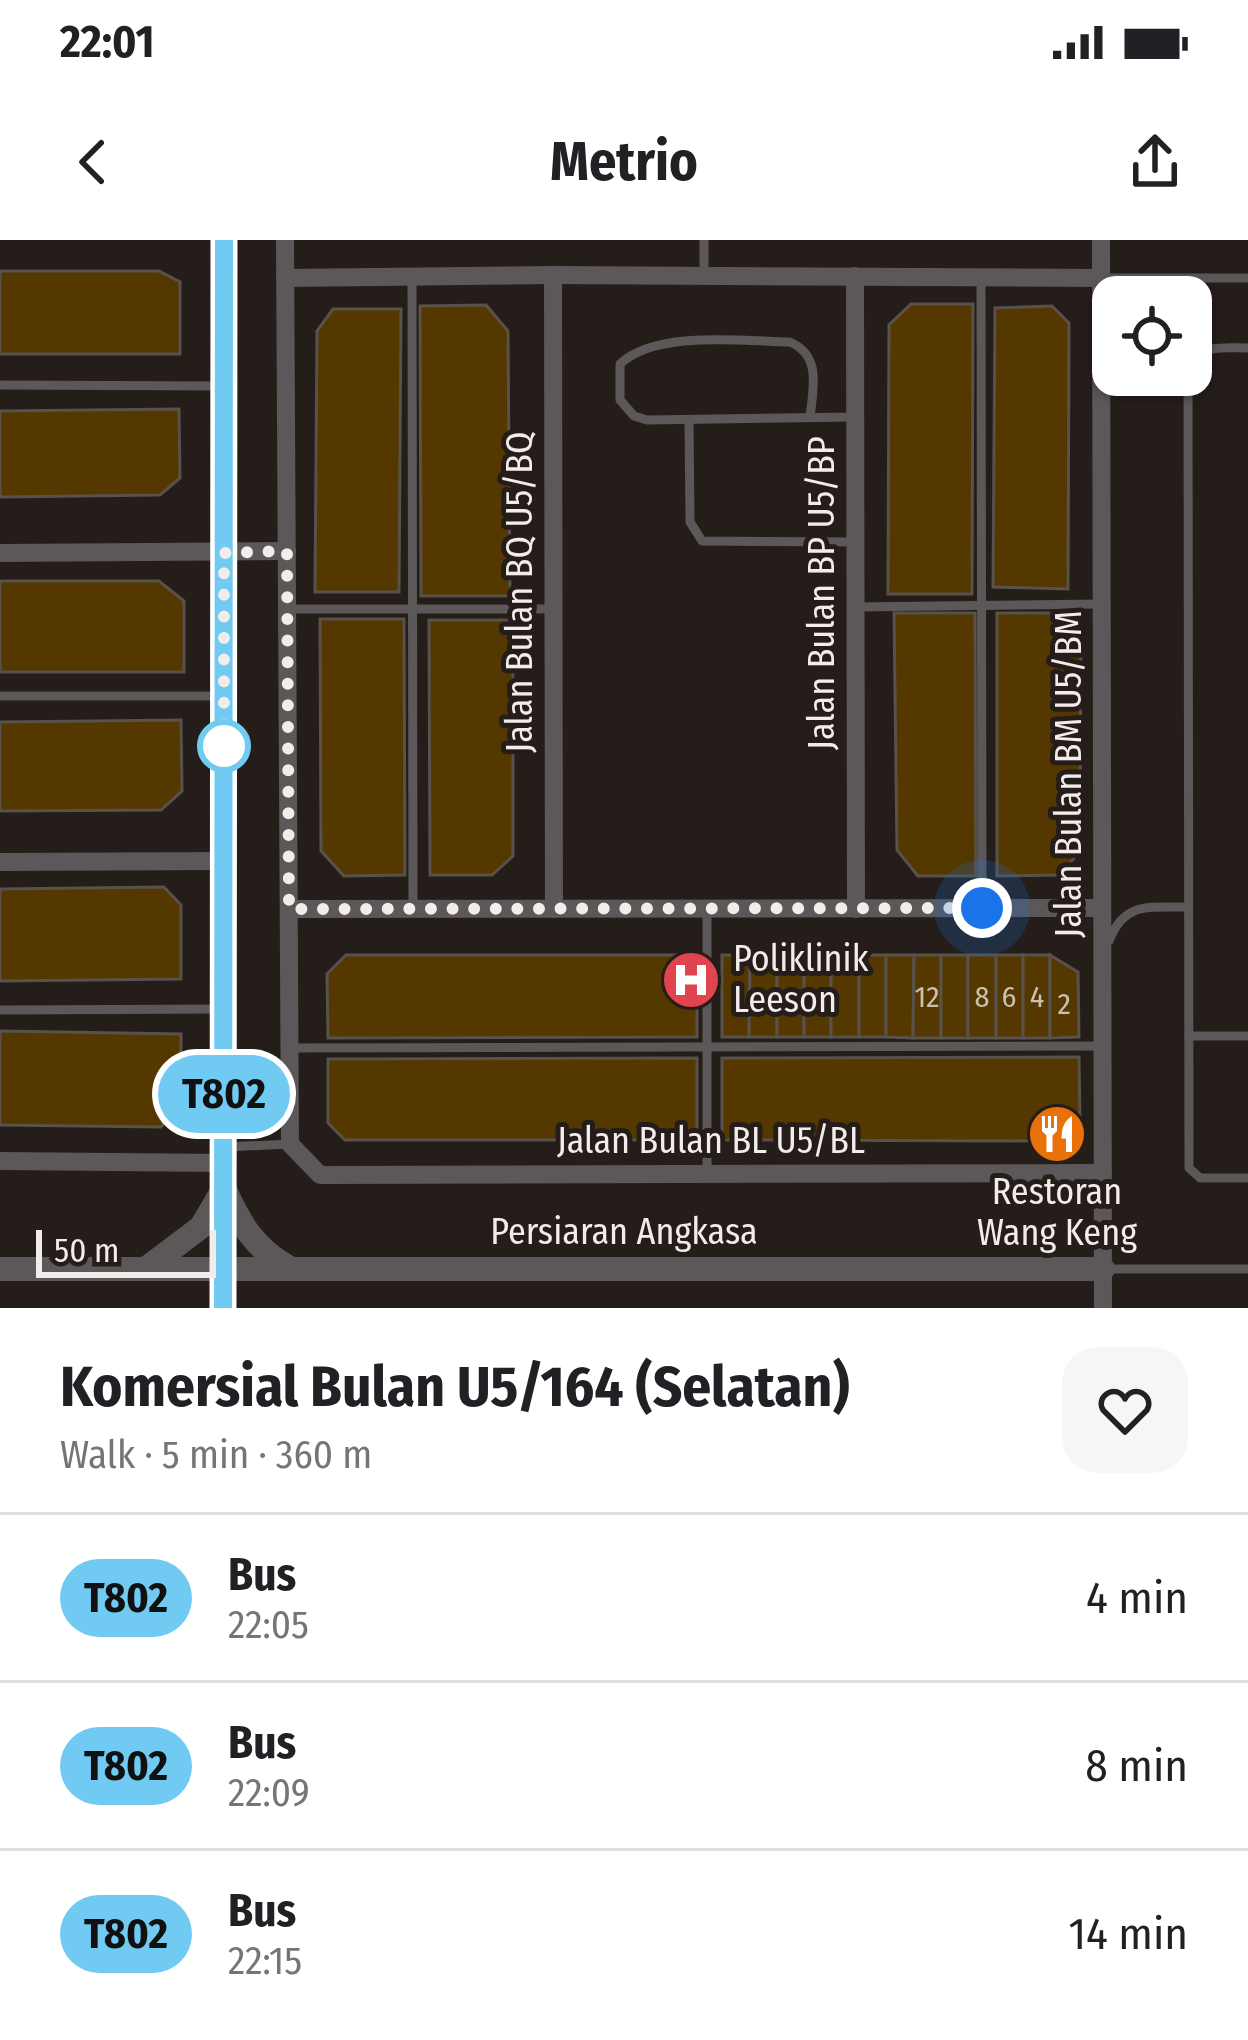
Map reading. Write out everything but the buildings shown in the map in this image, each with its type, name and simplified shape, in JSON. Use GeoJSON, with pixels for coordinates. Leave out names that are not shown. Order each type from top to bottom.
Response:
{"type":"FeatureCollection","features":[{"type":"Feature","properties":{"kind":"street"},"geometry":{"type":"LineString","coordinates":[[223,1308],[224,240]]}},
{"type":"Feature","properties":{"kind":"street"},"geometry":{"type":"LineString","coordinates":[[285,240],[290,1144]]}},
{"type":"Feature","properties":{"kind":"street","name":"Jalan Bulan BM U5/BM"},"geometry":{"type":"LineString","coordinates":[[1101,240],[1101,276]]}},
{"type":"Feature","properties":{"kind":"street","name":"Jalan Bulan BQ U5/BQ"},"geometry":{"type":"LineString","coordinates":[[553,275],[554,909]]}},
{"type":"Feature","properties":{"kind":"street","name":"Jalan Bulan BP U5/BP"},"geometry":{"type":"LineString","coordinates":[[855,277],[856,909]]}},
{"type":"Feature","properties":{"kind":"street"},"geometry":{"type":"LineString","coordinates":[[285,278],[1092,278]]}},
{"type":"Feature","properties":{"kind":"street","name":"Jalan Bulan BM U5/BM"},"geometry":{"type":"LineString","coordinates":[[1101,396],[1103,1308]]}},
{"type":"Feature","properties":{"kind":"street"},"geometry":{"type":"LineString","coordinates":[[0,553],[287,551]]}},
{"type":"Feature","properties":{"kind":"street"},"geometry":{"type":"LineString","coordinates":[[0,862],[224,861]]}},
{"type":"Feature","properties":{"kind":"street"},"geometry":{"type":"LineString","coordinates":[[289,909],[1102,908]]}},
{"type":"Feature","properties":{"kind":"street","name":"Jalan Bulan BL U5/BL"},"geometry":{"type":"LineString","coordinates":[[290,1144],[320,1175],[1102,1173]]}},
{"type":"Feature","properties":{"kind":"street"},"geometry":{"type":"LineString","coordinates":[[0,1160],[224,1166]]}},
{"type":"Feature","properties":{"kind":"street"},"geometry":{"type":"LineString","coordinates":[[224,1166],[243,1230],[265,1254],[288,1267]]}},
{"type":"Feature","properties":{"kind":"street"},"geometry":{"type":"LineString","coordinates":[[147,1267],[201,1227],[224,1166]]}},
{"type":"Feature","properties":{"kind":"street","name":"Persiaran Angkasa"},"geometry":{"type":"LineString","coordinates":[[0,1269],[1103,1269]]}},
{"type":"Feature","properties":{"kind":"lane"},"geometry":{"type":"LineString","coordinates":[[704,240],[704,276]]}},
{"type":"Feature","properties":{"kind":"lane"},"geometry":{"type":"LineString","coordinates":[[412,277],[413,909]]}},
{"type":"Feature","properties":{"kind":"lane"},"geometry":{"type":"LineString","coordinates":[[981,277],[982,908]]}},
{"type":"Feature","properties":{"kind":"lane"},"geometry":{"type":"LineString","coordinates":[[1212,278],[1248,278]]}},
{"type":"Feature","properties":{"kind":"lane"},"geometry":{"type":"LineString","coordinates":[[810,418],[812,362],[804,348],[790,342],[662,343],[633,351],[620,364],[620,400],[634,416],[647,420],[689,421],[855,417]]}},
{"type":"Feature","properties":{"kind":"lane"},"geometry":{"type":"LineString","coordinates":[[1212,349],[1248,349]]}},
{"type":"Feature","properties":{"kind":"lane"},"geometry":{"type":"LineString","coordinates":[[0,385],[224,386]]}},
{"type":"Feature","properties":{"kind":"lane"},"geometry":{"type":"LineString","coordinates":[[1188,396],[1189,1168],[1200,1178],[1248,1178]]}},
{"type":"Feature","properties":{"kind":"lane"},"geometry":{"type":"LineString","coordinates":[[689,421],[691,522],[702,541],[855,542]]}},
{"type":"Feature","properties":{"kind":"lane"},"geometry":{"type":"LineString","coordinates":[[855,607],[1102,604]]}},
{"type":"Feature","properties":{"kind":"lane"},"geometry":{"type":"LineString","coordinates":[[287,609],[553,609]]}},
{"type":"Feature","properties":{"kind":"lane"},"geometry":{"type":"LineString","coordinates":[[0,696],[224,696]]}},
{"type":"Feature","properties":{"kind":"lane"},"geometry":{"type":"LineString","coordinates":[[1102,974],[1109,937],[1125,914],[1136,909],[1189,907]]}},
{"type":"Feature","properties":{"kind":"lane"},"geometry":{"type":"LineString","coordinates":[[707,909],[707,1174]]}},
{"type":"Feature","properties":{"kind":"lane"},"geometry":{"type":"LineString","coordinates":[[0,1010],[224,1009]]}},
{"type":"Feature","properties":{"kind":"lane"},"geometry":{"type":"LineString","coordinates":[[1189,1036],[1248,1036]]}},
{"type":"Feature","properties":{"kind":"lane"},"geometry":{"type":"LineString","coordinates":[[290,1048],[1102,1046]]}},
{"type":"Feature","properties":{"kind":"lane"},"geometry":{"type":"LineString","coordinates":[[224,1166],[290,1144]]}},
{"type":"Feature","properties":{"kind":"lane","name":"Persiaran Angkasa"},"geometry":{"type":"LineString","coordinates":[[1103,1269],[1248,1269]]}},
{"type":"Feature","properties":{"kind":"bus line","name":"T802"},"geometry":{"type":"LineString","coordinates":[[223,1308],[224,240]]}},
{"type":"Feature","properties":{"kind":"place","name":"Poliklinik Leeson"},"geometry":{"type":"Point","coordinates":[691,980]}},
{"type":"Feature","properties":{"kind":"place","name":"Restoran Wang Keng"},"geometry":{"type":"Point","coordinates":[1057,1134]}},
{"type":"Feature","properties":{"kind":"route"},"geometry":{"type":"LineString","coordinates":[[224,746],[224,553],[287,551],[289,909],[982,908]]}}]}
